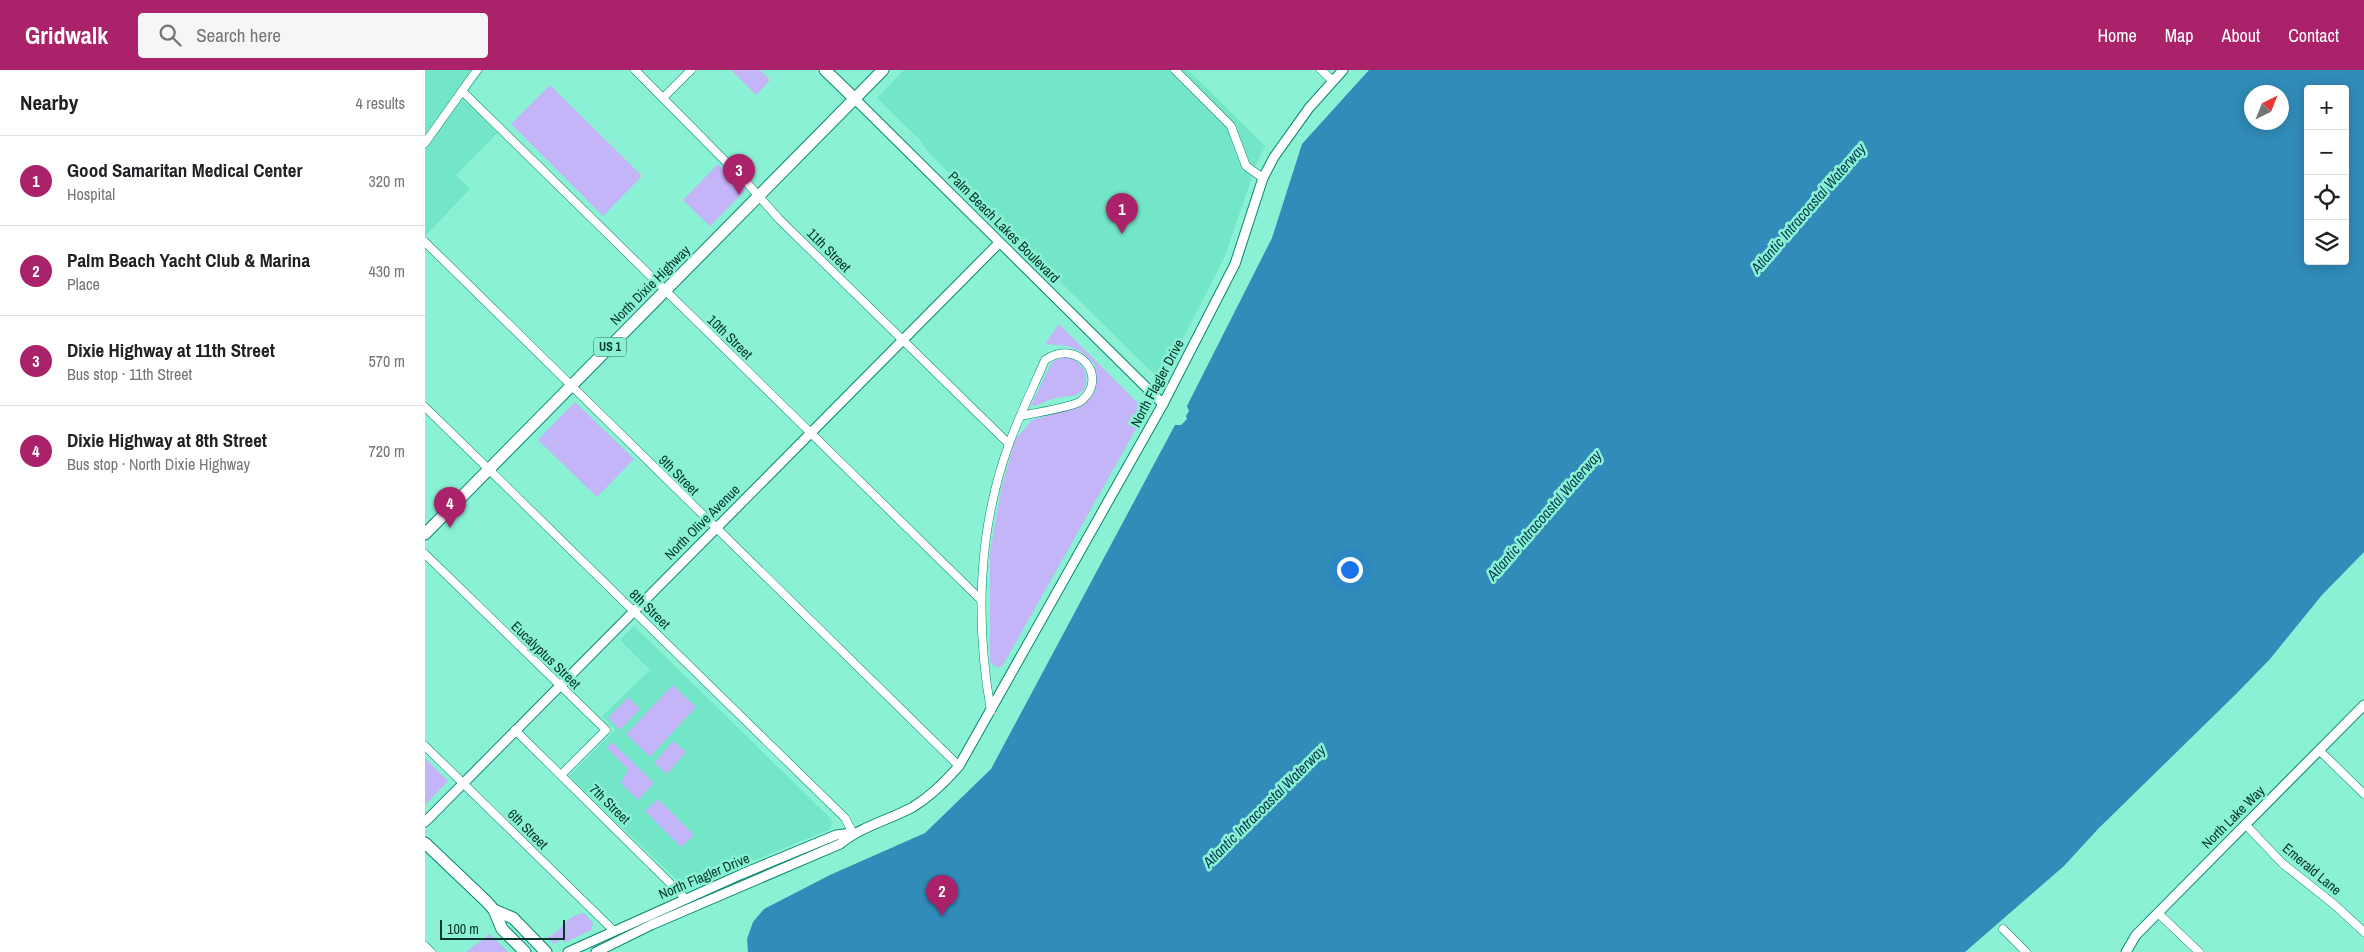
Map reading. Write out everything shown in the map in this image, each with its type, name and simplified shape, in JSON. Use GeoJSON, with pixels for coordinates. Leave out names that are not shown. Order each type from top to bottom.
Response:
{"type":"FeatureCollection","features":[{"type":"Feature","properties":{"kind":"main road","name":"Palm Beach Lakes Boulevard"},"geometry":{"type":"LineString","coordinates":[[825,70],[855,99]]}},
{"type":"Feature","properties":{"kind":"main road","name":"US 1"},"geometry":{"type":"LineString","coordinates":[[855,99],[883,70]]}},
{"type":"Feature","properties":{"kind":"main road","name":"North Dixie Highway"},"geometry":{"type":"LineString","coordinates":[[425,534],[855,99]]}},
{"type":"Feature","properties":{"kind":"main road"},"geometry":{"type":"LineString","coordinates":[[425,843],[494,910],[513,918],[546,952]]}},
{"type":"Feature","properties":{"kind":"main road"},"geometry":{"type":"LineString","coordinates":[[494,910],[502,929],[525,952]]}},
{"type":"Feature","properties":{"kind":"street"},"geometry":{"type":"LineString","coordinates":[[425,143],[477,70]]}},
{"type":"Feature","properties":{"kind":"street","name":"11th Street"},"geometry":{"type":"LineString","coordinates":[[635,70],[759,197],[1009,444]]}},
{"type":"Feature","properties":{"kind":"street"},"geometry":{"type":"LineString","coordinates":[[663,98],[691,70]]}},
{"type":"Feature","properties":{"kind":"street"},"geometry":{"type":"LineString","coordinates":[[1175,70],[1231,126],[1246,166],[1263,178]]}},
{"type":"Feature","properties":{"kind":"street"},"geometry":{"type":"LineString","coordinates":[[1321,70],[1333,82]]}},
{"type":"Feature","properties":{"kind":"street","name":"North Flagler Drive"},"geometry":{"type":"LineString","coordinates":[[596,952],[651,925],[840,844],[853,833],[912,807],[932,794],[959,766],[1163,404],[1235,264],[1263,178],[1274,157],[1291,130],[1343,70]]}},
{"type":"Feature","properties":{"kind":"street","name":"10th Street"},"geometry":{"type":"LineString","coordinates":[[462,91],[664,292],[981,600]]}},
{"type":"Feature","properties":{"kind":"street","name":"Palm Beach Lakes Boulevard"},"geometry":{"type":"LineString","coordinates":[[855,99],[1163,404]]}},
{"type":"Feature","properties":{"kind":"street","name":"9th Street"},"geometry":{"type":"LineString","coordinates":[[425,242],[959,766]]}},
{"type":"Feature","properties":{"kind":"street","name":"North Olive Avenue"},"geometry":{"type":"LineString","coordinates":[[425,822],[633,610],[999,243]]}},
{"type":"Feature","properties":{"kind":"street"},"geometry":{"type":"LineString","coordinates":[[991,710],[983,655],[981,600],[983,569],[991,515],[1009,444],[1021,416],[1045,360],[1055,354],[1066,353],[1077,355],[1087,364],[1092,382],[1088,394],[1080,402],[1021,416]]}},
{"type":"Feature","properties":{"kind":"street","name":"8th Street"},"geometry":{"type":"LineString","coordinates":[[425,407],[845,818],[853,833]]}},
{"type":"Feature","properties":{"kind":"street","name":"Eucalyptus Street"},"geometry":{"type":"LineString","coordinates":[[425,554],[606,730],[561,775]]}},
{"type":"Feature","properties":{"kind":"street","name":"North Lake Way"},"geometry":{"type":"LineString","coordinates":[[2126,952],[2134,938],[2158,913],[2364,705]]}},
{"type":"Feature","properties":{"kind":"street","name":"7th Street"},"geometry":{"type":"LineString","coordinates":[[515,730],[686,898]]}},
{"type":"Feature","properties":{"kind":"street","name":"6th Street"},"geometry":{"type":"LineString","coordinates":[[425,746],[613,930]]}},
{"type":"Feature","properties":{"kind":"street"},"geometry":{"type":"LineString","coordinates":[[2319,750],[2364,794]]}},
{"type":"Feature","properties":{"kind":"street","name":"Emerald Lane"},"geometry":{"type":"LineString","coordinates":[[2245,824],[2282,863],[2336,906],[2364,932]]}},
{"type":"Feature","properties":{"kind":"street","name":"North Flagler Drive"},"geometry":{"type":"LineString","coordinates":[[568,952],[686,898],[836,835],[853,833]]}},
{"type":"Feature","properties":{"kind":"street"},"geometry":{"type":"LineString","coordinates":[[2158,913],[2199,952]]}},
{"type":"Feature","properties":{"kind":"street"},"geometry":{"type":"LineString","coordinates":[[2003,929],[2026,952]]}},
{"type":"Feature","properties":{"kind":"street"},"geometry":{"type":"LineString","coordinates":[[425,946],[431,952]]}},
{"type":"Feature","properties":{"kind":"shaded area"},"geometry":{"type":"Polygon","coordinates":[[[425,70],[484,70],[463,100],[497,133],[456,175],[470,189],[425,236],[425,70]]]}},
{"type":"Feature","properties":{"kind":"shaded area"},"geometry":{"type":"Polygon","coordinates":[[[731,70],[760,70],[770,80],[756,95],[731,70]]]}},
{"type":"Feature","properties":{"kind":"shaded area"},"geometry":{"type":"Polygon","coordinates":[[[904,70],[1188,70],[1265,146],[1256,165],[1225,256],[1166,372],[1155,375],[929,153],[919,139],[877,98],[904,70]]]}},
{"type":"Feature","properties":{"kind":"shaded area"},"geometry":{"type":"Polygon","coordinates":[[[550,85],[642,176],[603,216],[511,124],[550,85]]]}},
{"type":"Feature","properties":{"kind":"shaded area"},"geometry":{"type":"Polygon","coordinates":[[[718,164],[745,191],[710,226],[683,200],[718,164]]]}},
{"type":"Feature","properties":{"kind":"shaded area"},"geometry":{"type":"Polygon","coordinates":[[[1059,324],[1141,406],[1144,415],[1003,665],[998,668],[990,662],[990,553],[1001,490],[1015,440],[1032,420],[1081,406],[1095,392],[1095,365],[1082,352],[1068,346],[1045,344],[1059,324]]]}},
{"type":"Feature","properties":{"kind":"shaded area"},"geometry":{"type":"Polygon","coordinates":[[[1064,356],[1075,361],[1085,372],[1086,383],[1084,389],[1076,395],[1051,400],[1035,406],[1031,405],[1052,362],[1064,356]]]}},
{"type":"Feature","properties":{"kind":"shaded area"},"geometry":{"type":"Polygon","coordinates":[[[575,402],[634,459],[597,497],[538,440],[575,402]]]}},
{"type":"Feature","properties":{"kind":"shaded area"},"geometry":{"type":"Polygon","coordinates":[[[634,626],[830,818],[832,823],[829,830],[685,888],[569,776],[615,730],[602,716],[650,670],[620,640],[634,626]]]}},
{"type":"Feature","properties":{"kind":"shaded area"},"geometry":{"type":"Polygon","coordinates":[[[673,685],[696,707],[650,757],[626,734],[673,685]]]}},
{"type":"Feature","properties":{"kind":"shaded area"},"geometry":{"type":"Polygon","coordinates":[[[628,697],[640,709],[620,730],[608,718],[628,697]]]}},
{"type":"Feature","properties":{"kind":"shaded area"},"geometry":{"type":"Polygon","coordinates":[[[673,741],[686,752],[667,774],[654,763],[673,741]]]}},
{"type":"Feature","properties":{"kind":"shaded area"},"geometry":{"type":"Polygon","coordinates":[[[612,742],[654,783],[638,800],[621,783],[628,769],[607,748],[612,742]]]}},
{"type":"Feature","properties":{"kind":"shaded area"},"geometry":{"type":"Polygon","coordinates":[[[425,758],[448,781],[425,805],[425,758]]]}},
{"type":"Feature","properties":{"kind":"shaded area"},"geometry":{"type":"Polygon","coordinates":[[[658,799],[694,835],[681,847],[645,811],[658,799]]]}},
{"type":"Feature","properties":{"kind":"shaded area"},"geometry":{"type":"Polygon","coordinates":[[[584,913],[593,923],[591,930],[566,942],[561,940],[554,944],[547,937],[557,931],[572,917],[584,913]]]}},
{"type":"Feature","properties":{"kind":"shaded area"},"geometry":{"type":"Polygon","coordinates":[[[490,934],[508,952],[466,952],[490,934]]]}},
{"type":"Feature","properties":{"kind":"water","name":"Atlantic Intracoastal Waterway"},"geometry":{"type":"Polygon","coordinates":[[[1369,70],[2364,70],[2364,552],[2322,595],[2270,659],[2236,694],[2098,829],[2064,866],[1965,952],[748,952],[747,939],[753,922],[764,909],[830,875],[925,833],[991,769],[1175,425],[1181,425],[1187,419],[1186,416],[1189,411],[1187,406],[1272,238],[1302,144],[1369,70]]]}},
{"type":"Feature","properties":{"kind":"place","name":"Dixie Highway at 11th Street"},"geometry":{"type":"Point","coordinates":[739,195]}},
{"type":"Feature","properties":{"kind":"place","name":"Good Samaritan Medical Center"},"geometry":{"type":"Point","coordinates":[1122,234]}},
{"type":"Feature","properties":{"kind":"place","name":"Dixie Highway at 8th Street"},"geometry":{"type":"Point","coordinates":[450,528]}},
{"type":"Feature","properties":{"kind":"place","name":"Palm Beach Yacht Club & Marina"},"geometry":{"type":"Point","coordinates":[942,916]}}]}
